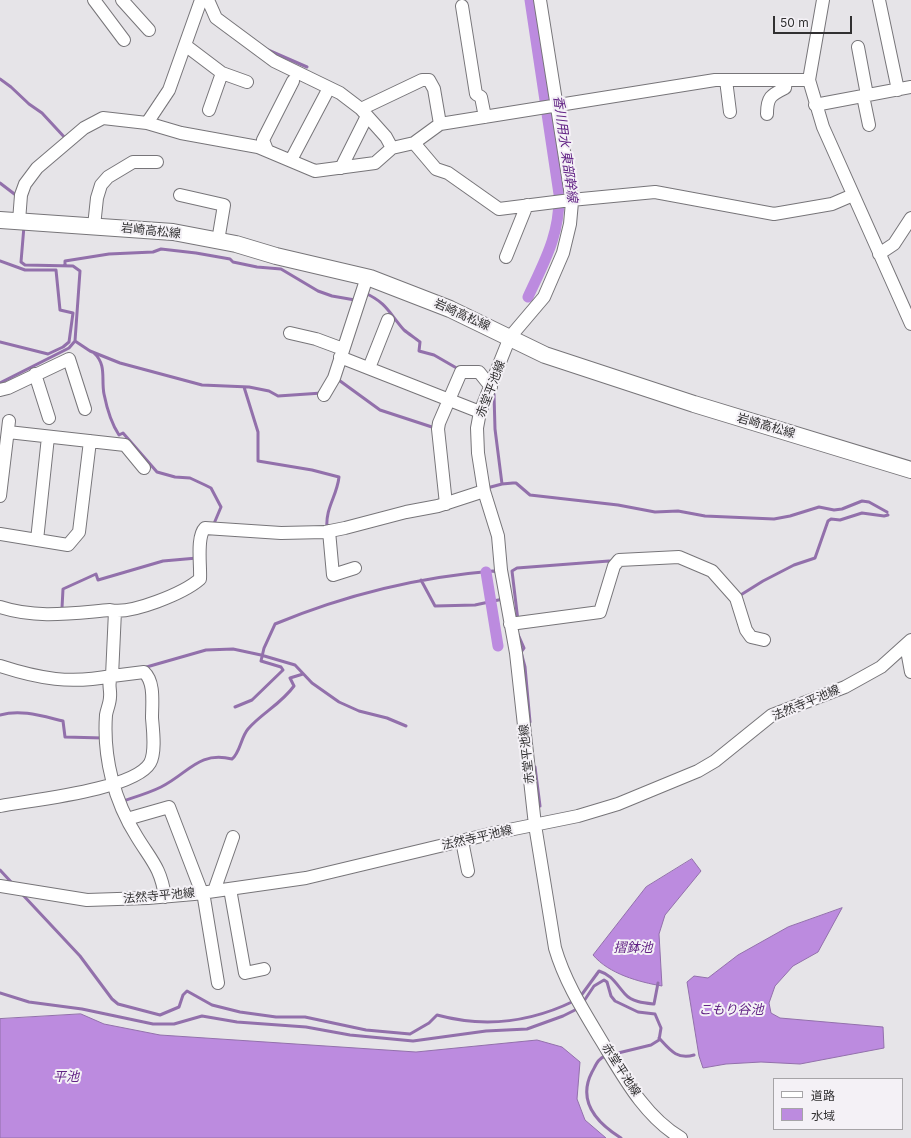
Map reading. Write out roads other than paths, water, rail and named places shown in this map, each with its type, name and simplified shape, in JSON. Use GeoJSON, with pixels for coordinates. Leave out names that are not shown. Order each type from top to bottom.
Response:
{"type":"FeatureCollection","features":[{"type":"Feature","properties":{"kind":"main road","name":"岩崎高松線"},"geometry":{"type":"LineString","coordinates":[[0,220],[173,232],[367,276],[415,294],[510,337],[545,355],[694,404],[911,470]]}},
{"type":"Feature","properties":{"kind":"street"},"geometry":{"type":"LineString","coordinates":[[94,0],[124,40]]}},
{"type":"Feature","properties":{"kind":"street"},"geometry":{"type":"LineString","coordinates":[[122,0],[149,30]]}},
{"type":"Feature","properties":{"kind":"street"},"geometry":{"type":"LineString","coordinates":[[147,123],[169,90],[201,0]]}},
{"type":"Feature","properties":{"kind":"street"},"geometry":{"type":"LineString","coordinates":[[208,0],[216,18],[274,61],[330,88],[364,112],[386,137],[392,148]]}},
{"type":"Feature","properties":{"kind":"street","name":"赤堂平池線"},"geometry":{"type":"LineString","coordinates":[[540,0],[549,106],[564,201],[570,224],[563,253],[544,297],[510,337],[480,412],[477,428],[478,453],[484,491],[498,536],[510,624],[520,680],[535,825],[555,948],[571,990],[635,1093],[667,1130],[680,1138]]}},
{"type":"Feature","properties":{"kind":"street"},"geometry":{"type":"LineString","coordinates":[[823,0],[809,80],[815,105],[822,127],[879,254],[907,307],[911,324]]}},
{"type":"Feature","properties":{"kind":"street"},"geometry":{"type":"LineString","coordinates":[[879,0],[898,90]]}},
{"type":"Feature","properties":{"kind":"street"},"geometry":{"type":"LineString","coordinates":[[462,6],[476,94],[481,97],[485,117]]}},
{"type":"Feature","properties":{"kind":"street"},"geometry":{"type":"LineString","coordinates":[[185,45],[222,73],[247,82]]}},
{"type":"Feature","properties":{"kind":"street"},"geometry":{"type":"LineString","coordinates":[[858,47],[870,125]]}},
{"type":"Feature","properties":{"kind":"street"},"geometry":{"type":"LineString","coordinates":[[209,110],[222,73]]}},
{"type":"Feature","properties":{"kind":"street"},"geometry":{"type":"LineString","coordinates":[[341,168],[364,112],[422,80],[429,80],[434,89],[440,124]]}},
{"type":"Feature","properties":{"kind":"street"},"geometry":{"type":"LineString","coordinates":[[20,221],[21,195],[25,184],[36,168],[84,128],[103,118],[147,123],[180,133],[258,147],[315,171],[375,163],[392,148],[414,143],[440,124],[715,80],[809,80]]}},
{"type":"Feature","properties":{"kind":"street"},"geometry":{"type":"LineString","coordinates":[[726,80],[730,112]]}},
{"type":"Feature","properties":{"kind":"street"},"geometry":{"type":"LineString","coordinates":[[767,114],[767,103],[772,95],[785,88],[786,80]]}},
{"type":"Feature","properties":{"kind":"street"},"geometry":{"type":"LineString","coordinates":[[267,150],[263,140],[293,81]]}},
{"type":"Feature","properties":{"kind":"street"},"geometry":{"type":"LineString","coordinates":[[815,105],[911,87]]}},
{"type":"Feature","properties":{"kind":"street"},"geometry":{"type":"LineString","coordinates":[[291,160],[330,88]]}},
{"type":"Feature","properties":{"kind":"street"},"geometry":{"type":"LineString","coordinates":[[414,143],[436,169],[448,173],[499,209],[655,192],[774,214],[832,204],[853,195]]}},
{"type":"Feature","properties":{"kind":"street"},"geometry":{"type":"LineString","coordinates":[[94,226],[97,198],[101,185],[108,176],[133,162],[157,162]]}},
{"type":"Feature","properties":{"kind":"street"},"geometry":{"type":"LineString","coordinates":[[180,195],[224,205],[218,241]]}},
{"type":"Feature","properties":{"kind":"street"},"geometry":{"type":"LineString","coordinates":[[506,257],[527,205]]}},
{"type":"Feature","properties":{"kind":"street"},"geometry":{"type":"LineString","coordinates":[[879,254],[894,244],[911,218]]}},
{"type":"Feature","properties":{"kind":"street"},"geometry":{"type":"LineString","coordinates":[[324,395],[334,378],[367,276]]}},
{"type":"Feature","properties":{"kind":"street"},"geometry":{"type":"LineString","coordinates":[[369,368],[388,320]]}},
{"type":"Feature","properties":{"kind":"street"},"geometry":{"type":"LineString","coordinates":[[290,333],[316,339],[369,368],[480,412]]}},
{"type":"Feature","properties":{"kind":"street"},"geometry":{"type":"LineString","coordinates":[[0,390],[8,388],[69,359],[85,409]]}},
{"type":"Feature","properties":{"kind":"street"},"geometry":{"type":"LineString","coordinates":[[446,504],[438,429],[449,399],[461,372],[479,372],[491,387]]}},
{"type":"Feature","properties":{"kind":"street"},"geometry":{"type":"LineString","coordinates":[[35,374],[49,418]]}},
{"type":"Feature","properties":{"kind":"street"},"geometry":{"type":"LineString","coordinates":[[0,496],[8,427],[48,437],[124,445],[144,468]]}},
{"type":"Feature","properties":{"kind":"street"},"geometry":{"type":"LineString","coordinates":[[37,540],[48,437]]}},
{"type":"Feature","properties":{"kind":"street"},"geometry":{"type":"LineString","coordinates":[[0,534],[68,545],[79,532],[90,441]]}},
{"type":"Feature","properties":{"kind":"street"},"geometry":{"type":"LineString","coordinates":[[0,607],[36,614],[60,615],[110,610],[115,611],[150,604],[187,589],[200,579],[199,559],[202,532],[205,528],[281,533],[328,531],[446,504],[484,491]]}},
{"type":"Feature","properties":{"kind":"street"},"geometry":{"type":"LineString","coordinates":[[328,531],[333,574],[355,568]]}},
{"type":"Feature","properties":{"kind":"street"},"geometry":{"type":"LineString","coordinates":[[510,624],[600,612],[614,566],[619,560],[679,557],[712,571],[736,598],[746,630],[752,637],[764,640]]}},
{"type":"Feature","properties":{"kind":"street"},"geometry":{"type":"LineString","coordinates":[[115,611],[112,676],[109,679],[110,697],[106,714],[107,756],[116,796],[137,838],[158,869],[165,897]]}},
{"type":"Feature","properties":{"kind":"street"},"geometry":{"type":"LineString","coordinates":[[908,642],[911,672]]}},
{"type":"Feature","properties":{"kind":"street","name":"法然寺平池線"},"geometry":{"type":"LineString","coordinates":[[0,886],[87,900],[129,900],[165,897],[306,878],[462,841],[575,817],[618,804],[698,771],[715,761],[772,716],[845,686],[881,667],[908,642]]}},
{"type":"Feature","properties":{"kind":"street"},"geometry":{"type":"LineString","coordinates":[[0,666],[34,677],[67,681],[89,680],[144,672],[149,676],[153,728],[152,756],[150,763],[131,777],[114,784],[74,794],[0,806]]}},
{"type":"Feature","properties":{"kind":"street"},"geometry":{"type":"LineString","coordinates":[[127,819],[151,818],[169,807],[176,843],[206,892],[218,983]]}},
{"type":"Feature","properties":{"kind":"street"},"geometry":{"type":"LineString","coordinates":[[206,892],[233,837]]}},
{"type":"Feature","properties":{"kind":"street"},"geometry":{"type":"LineString","coordinates":[[462,841],[468,871]]}},
{"type":"Feature","properties":{"kind":"street"},"geometry":{"type":"LineString","coordinates":[[230,889],[244,940],[245,973],[264,970]]}},
{"type":"Feature","properties":{"kind":"water","name":"摺鉢池"},"geometry":{"type":"Polygon","coordinates":[[[692,859],[701,871],[665,915],[659,934],[662,986],[625,976],[600,962],[593,955],[646,887],[692,859]]]}},
{"type":"Feature","properties":{"kind":"water","name":"こもり谷池"},"geometry":{"type":"Polygon","coordinates":[[[842,908],[818,952],[793,966],[775,986],[769,1003],[771,1013],[780,1018],[883,1027],[884,1048],[800,1064],[761,1062],[726,1064],[703,1068],[699,1056],[687,982],[694,976],[708,978],[738,955],[788,927],[842,908]]]}},
{"type":"Feature","properties":{"kind":"water","name":"平池"},"geometry":{"type":"Polygon","coordinates":[[[81,1014],[104,1024],[160,1035],[416,1052],[537,1040],[562,1047],[580,1062],[577,1099],[585,1120],[606,1138],[0,1138],[0,1019],[81,1014]]]}},
{"type":"Feature","properties":{"kind":"waterway","name":"香川用水 東部幹線"},"geometry":{"type":"LineString","coordinates":[[528,297],[550,248],[559,209],[559,194],[530,0]]}},
{"type":"Feature","properties":{"kind":"waterway"},"geometry":{"type":"LineString","coordinates":[[268,50],[307,67]]}},
{"type":"Feature","properties":{"kind":"waterway"},"geometry":{"type":"LineString","coordinates":[[0,79],[42,113],[67,140]]}},
{"type":"Feature","properties":{"kind":"waterway"},"geometry":{"type":"LineString","coordinates":[[0,183],[17,196]]}},
{"type":"Feature","properties":{"kind":"waterway"},"geometry":{"type":"LineString","coordinates":[[0,383],[69,348],[75,341],[80,271],[73,266],[25,265],[21,262],[24,226]]}},
{"type":"Feature","properties":{"kind":"waterway"},"geometry":{"type":"LineString","coordinates":[[65,266],[65,261],[109,254],[153,252],[161,249],[196,253],[230,259],[233,262],[257,267],[281,269],[318,291],[332,296],[355,300]]}},
{"type":"Feature","properties":{"kind":"waterway"},"geometry":{"type":"LineString","coordinates":[[0,261],[25,270],[56,270],[60,310],[73,313],[69,342],[63,347],[48,354],[0,342]]}},
{"type":"Feature","properties":{"kind":"waterway"},"geometry":{"type":"LineString","coordinates":[[365,293],[383,305],[404,330],[420,342],[419,351],[434,355],[460,370]]}},
{"type":"Feature","properties":{"kind":"waterway"},"geometry":{"type":"LineString","coordinates":[[75,341],[90,351],[120,363],[202,385],[249,387],[269,391],[278,396],[322,393]]}},
{"type":"Feature","properties":{"kind":"waterway"},"geometry":{"type":"LineString","coordinates":[[94,353],[101,362],[106,405],[119,435],[123,433],[157,472],[175,477],[190,478],[211,488],[221,507],[213,526]]}},
{"type":"Feature","properties":{"kind":"waterway"},"geometry":{"type":"LineString","coordinates":[[336,378],[380,410],[435,428]]}},
{"type":"Feature","properties":{"kind":"waterway"},"geometry":{"type":"LineString","coordinates":[[244,387],[258,432],[258,461],[312,470],[339,477],[329,508],[327,529]]}},
{"type":"Feature","properties":{"kind":"waterway"},"geometry":{"type":"LineString","coordinates":[[492,391],[494,394],[495,429],[502,484]]}},
{"type":"Feature","properties":{"kind":"waterway"},"geometry":{"type":"LineString","coordinates":[[487,488],[502,484],[516,483],[530,495],[618,505],[655,512],[678,511],[705,516],[774,519],[790,516],[819,507],[834,510],[842,509],[862,501],[869,502],[887,512]]}},
{"type":"Feature","properties":{"kind":"waterway"},"geometry":{"type":"LineString","coordinates":[[739,596],[763,581],[794,565],[815,558],[828,521],[831,519],[840,520],[862,513],[884,516],[888,515]]}},
{"type":"Feature","properties":{"kind":"waterway"},"geometry":{"type":"LineString","coordinates":[[59,609],[62,608],[63,589],[96,574],[98,580],[163,561],[197,558]]}},
{"type":"Feature","properties":{"kind":"waterway"},"geometry":{"type":"LineString","coordinates":[[518,621],[512,571],[517,568],[609,561],[613,562]]}},
{"type":"Feature","properties":{"kind":"waterway"},"geometry":{"type":"LineString","coordinates":[[235,707],[252,700],[283,670],[281,667],[261,661],[264,648],[275,624],[328,604],[382,589],[465,574],[493,571],[499,573]]}},
{"type":"Feature","properties":{"kind":"waterway","name":"香川用水 東部幹線"},"geometry":{"type":"LineString","coordinates":[[486,572],[498,646]]}},
{"type":"Feature","properties":{"kind":"waterway"},"geometry":{"type":"LineString","coordinates":[[421,580],[435,606],[475,605],[503,599]]}},
{"type":"Feature","properties":{"kind":"waterway"},"geometry":{"type":"LineString","coordinates":[[517,632],[524,648],[521,652],[525,667],[530,722]]}},
{"type":"Feature","properties":{"kind":"waterway"},"geometry":{"type":"LineString","coordinates":[[143,668],[206,650],[233,649],[261,655],[295,665],[312,683],[339,702],[359,711],[387,718],[406,726]]}},
{"type":"Feature","properties":{"kind":"waterway"},"geometry":{"type":"LineString","coordinates":[[123,801],[161,787],[202,761],[220,757],[232,759],[237,753],[248,729],[283,698],[294,686],[290,678],[303,674]]}},
{"type":"Feature","properties":{"kind":"waterway"},"geometry":{"type":"LineString","coordinates":[[0,715],[8,713],[39,715],[63,721],[65,737],[103,738]]}},
{"type":"Feature","properties":{"kind":"waterway"},"geometry":{"type":"LineString","coordinates":[[535,767],[540,806]]}},
{"type":"Feature","properties":{"kind":"waterway"},"geometry":{"type":"LineString","coordinates":[[0,870],[13,884]]}},
{"type":"Feature","properties":{"kind":"waterway"},"geometry":{"type":"LineString","coordinates":[[22,894],[80,956],[112,999],[118,1004],[160,1015],[179,1007],[183,995],[187,991],[212,1005],[240,1012],[276,1017],[305,1017],[366,1030],[410,1034],[429,1023],[437,1015],[472,1021],[507,1021],[524,1019],[574,1001]]}},
{"type":"Feature","properties":{"kind":"waterway"},"geometry":{"type":"LineString","coordinates":[[580,997],[599,971],[611,977],[628,997],[642,1003],[654,1004],[658,983]]}},
{"type":"Feature","properties":{"kind":"waterway"},"geometry":{"type":"LineString","coordinates":[[582,1004],[594,986],[604,980],[607,982],[611,996],[615,1001],[638,1012],[655,1014],[661,1028],[659,1040],[651,1045],[614,1054]]}},
{"type":"Feature","properties":{"kind":"waterway"},"geometry":{"type":"LineString","coordinates":[[0,993],[29,1002],[82,1009],[153,1024],[174,1024],[202,1016],[237,1022],[306,1027],[350,1035],[413,1041],[486,1031],[527,1029],[563,1016],[579,1008]]}},
{"type":"Feature","properties":{"kind":"waterway"},"geometry":{"type":"LineString","coordinates":[[659,1038],[670,1050],[678,1055],[694,1055]]}},
{"type":"Feature","properties":{"kind":"waterway"},"geometry":{"type":"LineString","coordinates":[[606,1056],[599,1060],[592,1072],[588,1083],[588,1102],[597,1118],[621,1138]]}}]}
